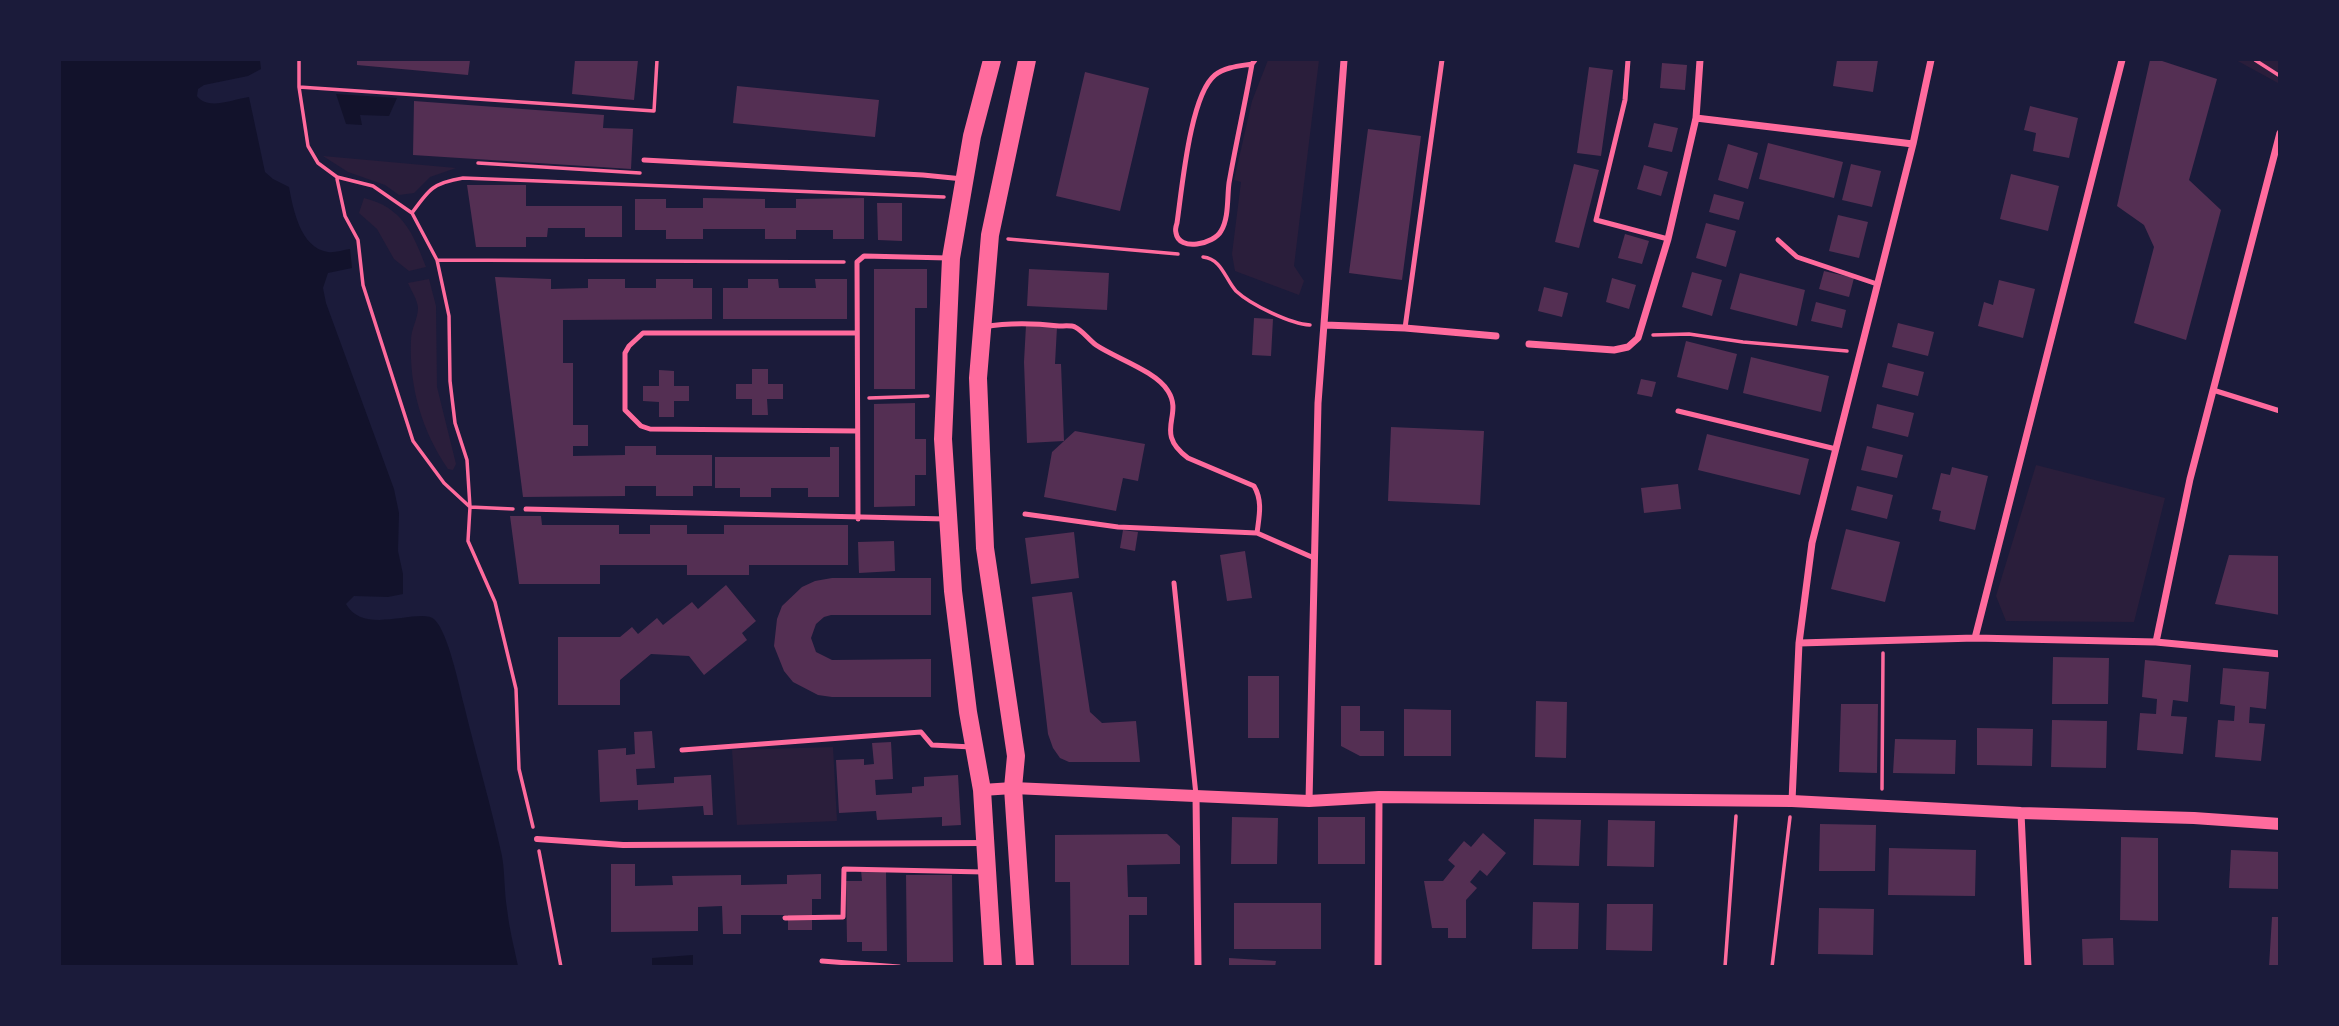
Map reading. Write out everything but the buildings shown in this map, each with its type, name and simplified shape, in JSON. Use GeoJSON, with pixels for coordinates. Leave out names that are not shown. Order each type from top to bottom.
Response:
{"type":"FeatureCollection","features":[{"type":"Feature","properties":{"kind":"main road"},"geometry":{"type":"LineString","coordinates":[[992,60],[972,136],[951,258],[943,439],[953,591],[973,747],[982,790],[993,967]]}},
{"type":"Feature","properties":{"kind":"main road"},"geometry":{"type":"LineString","coordinates":[[1025,967],[1013,788],[1016,756],[985,548],[978,378],[990,235],[1027,60]]}},
{"type":"Feature","properties":{"kind":"street"},"geometry":{"type":"LineString","coordinates":[[1309,801],[1318,403],[1344,60]]}},
{"type":"Feature","properties":{"kind":"street"},"geometry":{"type":"LineString","coordinates":[[1529,344],[1614,350],[1628,347],[1638,338],[1668,239],[1696,118],[1700,60]]}},
{"type":"Feature","properties":{"kind":"street"},"geometry":{"type":"LineString","coordinates":[[1792,801],[1799,643],[1812,544],[1913,144],[1931,60]]}},
{"type":"Feature","properties":{"kind":"street"},"geometry":{"type":"LineString","coordinates":[[1975,638],[2122,60]]}},
{"type":"Feature","properties":{"kind":"street"},"geometry":{"type":"LineString","coordinates":[[1696,118],[1913,144]]}},
{"type":"Feature","properties":{"kind":"street"},"geometry":{"type":"LineString","coordinates":[[2156,642],[2190,479],[2280,133]]}},
{"type":"Feature","properties":{"kind":"street"},"geometry":{"type":"LineString","coordinates":[[1325,325],[1405,328],[1496,336]]}},
{"type":"Feature","properties":{"kind":"street"},"geometry":{"type":"LineString","coordinates":[[1799,643],[1975,638],[2156,642],[2280,654]]}},
{"type":"Feature","properties":{"kind":"street"},"geometry":{"type":"LineString","coordinates":[[982,790],[1013,788],[1309,801],[1379,797],[1792,801],[2280,824]]}},
{"type":"Feature","properties":{"kind":"street"},"geometry":{"type":"LineString","coordinates":[[1196,795],[1198,967]]}},
{"type":"Feature","properties":{"kind":"street"},"geometry":{"type":"LineString","coordinates":[[1378,967],[1379,797]]}},
{"type":"Feature","properties":{"kind":"street"},"geometry":{"type":"LineString","coordinates":[[2021,813],[2028,967]]}},
{"type":"Feature","properties":{"kind":"street"},"geometry":{"type":"LineString","coordinates":[[537,839],[623,845],[986,844]]}},
{"type":"Feature","properties":{"kind":"lane"},"geometry":{"type":"LineString","coordinates":[[1405,328],[1442,60]]}},
{"type":"Feature","properties":{"kind":"lane"},"geometry":{"type":"LineString","coordinates":[[1628,60],[1625,100],[1596,220],[1668,239]]}},
{"type":"Feature","properties":{"kind":"lane"},"geometry":{"type":"LineString","coordinates":[[1254,62],[1224,225],[1220,234],[1211,242],[1187,243],[1176,234],[1192,126],[1200,97],[1214,75],[1231,67],[1254,62]]}},
{"type":"Feature","properties":{"kind":"lane"},"geometry":{"type":"LineString","coordinates":[[644,160],[923,174],[966,179]]}},
{"type":"Feature","properties":{"kind":"lane"},"geometry":{"type":"LineString","coordinates":[[1778,240],[1797,257],[1877,284]]}},
{"type":"Feature","properties":{"kind":"lane"},"geometry":{"type":"LineString","coordinates":[[858,519],[856,262],[864,256],[951,258]]}},
{"type":"Feature","properties":{"kind":"lane"},"geometry":{"type":"LineString","coordinates":[[981,328],[1005,323],[1076,327],[1098,346],[1158,380],[1169,391],[1172,404],[1170,436],[1180,452],[1188,458],[1254,486],[1259,494],[1260,504],[1257,533]]}},
{"type":"Feature","properties":{"kind":"lane"},"geometry":{"type":"LineString","coordinates":[[856,333],[643,333],[625,353],[625,410],[641,426],[650,429],[857,431]]}},
{"type":"Feature","properties":{"kind":"lane"},"geometry":{"type":"LineString","coordinates":[[2213,390],[2280,411]]}},
{"type":"Feature","properties":{"kind":"lane"},"geometry":{"type":"LineString","coordinates":[[1678,411],[1836,449]]}},
{"type":"Feature","properties":{"kind":"lane"},"geometry":{"type":"LineString","coordinates":[[526,509],[858,519],[947,519]]}},
{"type":"Feature","properties":{"kind":"lane"},"geometry":{"type":"LineString","coordinates":[[1025,514],[1118,527],[1257,533],[1314,558]]}},
{"type":"Feature","properties":{"kind":"lane"},"geometry":{"type":"LineString","coordinates":[[1174,583],[1196,795]]}},
{"type":"Feature","properties":{"kind":"lane"},"geometry":{"type":"LineString","coordinates":[[682,750],[921,732],[932,745],[973,747]]}},
{"type":"Feature","properties":{"kind":"lane"},"geometry":{"type":"LineString","coordinates":[[785,918],[843,917],[844,869],[988,873]]}},
{"type":"Feature","properties":{"kind":"lane"},"geometry":{"type":"LineString","coordinates":[[822,961],[899,967]]}},
{"type":"Feature","properties":{"kind":"path"},"geometry":{"type":"LineString","coordinates":[[299,60],[299,88],[308,146],[318,163],[337,177],[373,187],[412,213],[437,260],[449,316],[450,381],[455,423],[467,460],[470,507],[468,541],[495,603],[516,689],[519,769],[537,839],[561,967]]}},
{"type":"Feature","properties":{"kind":"path"},"geometry":{"type":"LineString","coordinates":[[299,88],[654,111],[657,60]]}},
{"type":"Feature","properties":{"kind":"path"},"geometry":{"type":"LineString","coordinates":[[2255,60],[2280,76]]}},
{"type":"Feature","properties":{"kind":"path"},"geometry":{"type":"LineString","coordinates":[[478,163],[643,173],[644,160]]}},
{"type":"Feature","properties":{"kind":"path"},"geometry":{"type":"LineString","coordinates":[[337,177],[345,216],[358,240],[363,285],[413,441],[444,483],[470,507],[526,509]]}},
{"type":"Feature","properties":{"kind":"path"},"geometry":{"type":"LineString","coordinates":[[412,213],[426,193],[441,181],[463,178],[962,198]]}},
{"type":"Feature","properties":{"kind":"path"},"geometry":{"type":"LineString","coordinates":[[1006,238],[1181,255]]}},
{"type":"Feature","properties":{"kind":"path"},"geometry":{"type":"LineString","coordinates":[[1195,256],[1215,260],[1237,292],[1283,319],[1298,324],[1325,325]]}},
{"type":"Feature","properties":{"kind":"path"},"geometry":{"type":"LineString","coordinates":[[437,260],[856,262]]}},
{"type":"Feature","properties":{"kind":"path"},"geometry":{"type":"LineString","coordinates":[[1638,338],[1660,333],[1689,334],[1743,342],[1860,352]]}},
{"type":"Feature","properties":{"kind":"path"},"geometry":{"type":"LineString","coordinates":[[857,398],[944,396]]}},
{"type":"Feature","properties":{"kind":"path"},"geometry":{"type":"LineString","coordinates":[[1882,806],[1884,641]]}},
{"type":"Feature","properties":{"kind":"path"},"geometry":{"type":"LineString","coordinates":[[1725,967],[1737,800]]}},
{"type":"Feature","properties":{"kind":"path"},"geometry":{"type":"LineString","coordinates":[[1772,967],[1792,801]]}},
{"type":"Feature","properties":{"kind":"shaded area"},"geometry":{"type":"Polygon","coordinates":[[[60,60],[260,60],[261,69],[248,76],[204,85],[198,89],[197,96],[208,103],[249,97],[265,172],[289,187],[304,235],[318,249],[336,252],[350,249],[352,268],[328,273],[323,288],[326,303],[394,489],[399,513],[398,551],[403,574],[403,594],[388,597],[354,596],[346,604],[354,614],[366,618],[378,620],[428,617],[435,620],[440,627],[449,647],[502,856],[508,916],[518,966],[60,966],[60,60]]]}},
{"type":"Feature","properties":{"kind":"shaded area"},"geometry":{"type":"Polygon","coordinates":[[[1268,60],[1319,60],[1294,266],[1304,281],[1299,295],[1235,271],[1232,254],[1241,182],[1234,180],[1252,101],[1268,60]]]}},
{"type":"Feature","properties":{"kind":"shaded area"},"geometry":{"type":"Polygon","coordinates":[[[2236,60],[2279,60],[2279,82],[2278,83],[2236,60]]]}},
{"type":"Feature","properties":{"kind":"shaded area"},"geometry":{"type":"Polygon","coordinates":[[[336,94],[397,98],[389,116],[360,115],[362,125],[346,124],[336,94]]]}},
{"type":"Feature","properties":{"kind":"shaded area"},"geometry":{"type":"Polygon","coordinates":[[[323,156],[456,168],[430,177],[414,193],[399,195],[385,185],[348,172],[323,156]]]}},
{"type":"Feature","properties":{"kind":"shaded area"},"geometry":{"type":"Polygon","coordinates":[[[364,198],[377,202],[397,215],[411,233],[426,267],[409,271],[394,259],[377,229],[359,213],[364,198]]]}},
{"type":"Feature","properties":{"kind":"shaded area"},"geometry":{"type":"Polygon","coordinates":[[[429,279],[436,306],[437,387],[456,464],[453,470],[448,469],[424,424],[412,375],[411,336],[418,308],[408,283],[429,279]]]}},
{"type":"Feature","properties":{"kind":"shaded area"},"geometry":{"type":"Polygon","coordinates":[[[2036,465],[2165,498],[2134,622],[2006,621],[1996,596],[2036,465]]]}},
{"type":"Feature","properties":{"kind":"shaded area"},"geometry":{"type":"Polygon","coordinates":[[[833,747],[837,821],[737,825],[732,750],[833,747]]]}},
{"type":"Feature","properties":{"kind":"shaded area"},"geometry":{"type":"Polygon","coordinates":[[[693,955],[693,966],[652,966],[652,958],[693,955]]]}}]}
